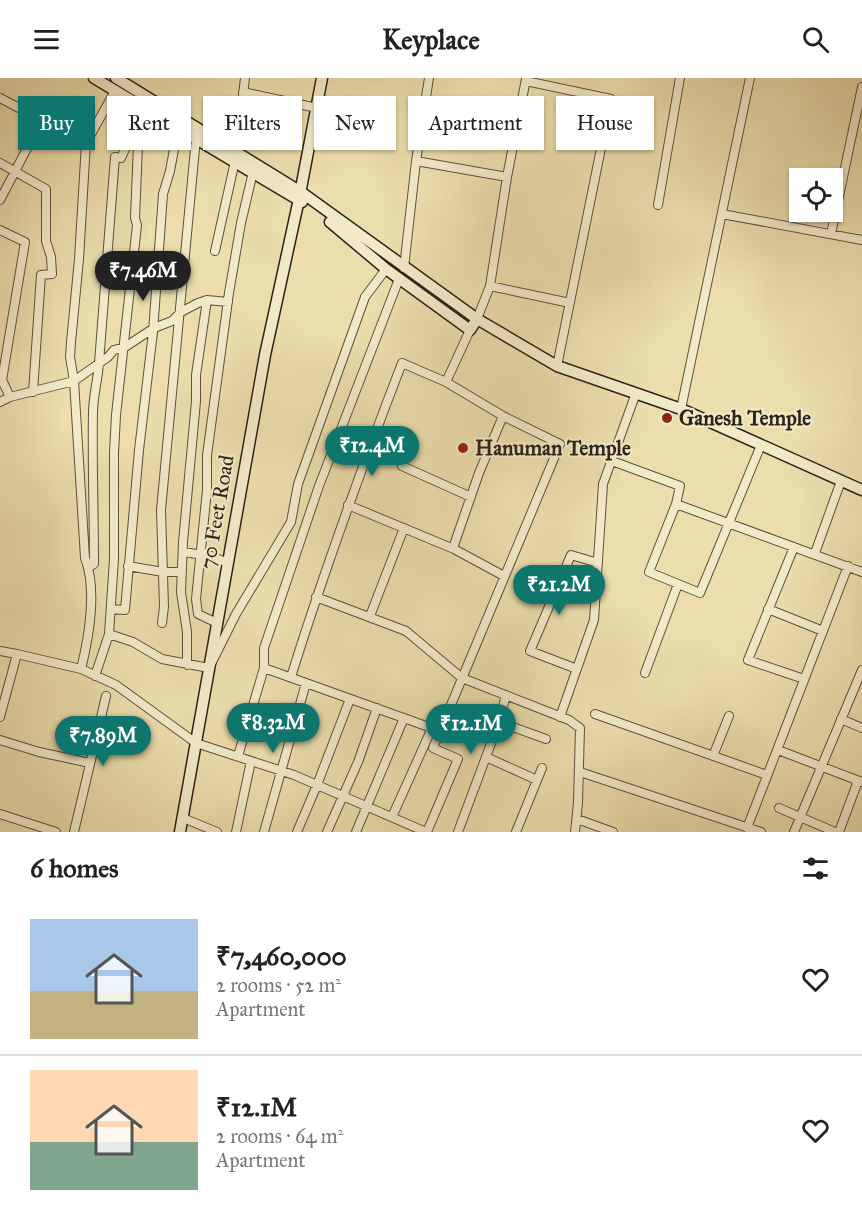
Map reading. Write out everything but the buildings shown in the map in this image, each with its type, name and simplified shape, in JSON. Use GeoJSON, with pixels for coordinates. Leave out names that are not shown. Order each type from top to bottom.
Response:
{"type":"FeatureCollection","features":[{"type":"Feature","properties":{"kind":"main road"},"geometry":{"type":"LineString","coordinates":[[94,78],[124,96]]}},
{"type":"Feature","properties":{"kind":"main road"},"geometry":{"type":"LineString","coordinates":[[116,78],[300,196],[477,319],[557,366],[681,409],[862,490]]}},
{"type":"Feature","properties":{"kind":"main road","name":"70 Feet Road"},"geometry":{"type":"LineString","coordinates":[[319,96],[322,78]]}},
{"type":"Feature","properties":{"kind":"main road","name":"70 Feet Road"},"geometry":{"type":"LineString","coordinates":[[180,832],[265,355],[314,124]]}},
{"type":"Feature","properties":{"kind":"main road"},"geometry":{"type":"LineString","coordinates":[[191,135],[235,156],[253,172],[300,196],[386,269],[470,330],[477,319]]}},
{"type":"Feature","properties":{"kind":"street"},"geometry":{"type":"LineString","coordinates":[[215,251],[235,156],[245,78]]}},
{"type":"Feature","properties":{"kind":"street"},"geometry":{"type":"LineString","coordinates":[[405,268],[416,161],[429,78]]}},
{"type":"Feature","properties":{"kind":"street"},"geometry":{"type":"LineString","coordinates":[[658,205],[680,78]]}},
{"type":"Feature","properties":{"kind":"street"},"geometry":{"type":"LineString","coordinates":[[681,409],[750,78]]}},
{"type":"Feature","properties":{"kind":"street"},"geometry":{"type":"LineString","coordinates":[[477,319],[490,286],[507,177],[526,80],[612,99],[557,366]]}},
{"type":"Feature","properties":{"kind":"street"},"geometry":{"type":"LineString","coordinates":[[831,234],[862,87]]}},
{"type":"Feature","properties":{"kind":"street"},"geometry":{"type":"LineString","coordinates":[[95,126],[115,91]]}},
{"type":"Feature","properties":{"kind":"street"},"geometry":{"type":"LineString","coordinates":[[243,92],[314,107]]}},
{"type":"Feature","properties":{"kind":"street"},"geometry":{"type":"LineString","coordinates":[[1,101],[18,109]]}},
{"type":"Feature","properties":{"kind":"street"},"geometry":{"type":"LineString","coordinates":[[162,623],[164,607],[161,510],[196,138]]}},
{"type":"Feature","properties":{"kind":"street"},"geometry":{"type":"LineString","coordinates":[[0,201],[26,150]]}},
{"type":"Feature","properties":{"kind":"street"},"geometry":{"type":"LineString","coordinates":[[81,669],[89,624],[91,573],[85,558],[70,342],[79,259],[86,150]]}},
{"type":"Feature","properties":{"kind":"street"},"geometry":{"type":"LineString","coordinates":[[88,567],[94,564],[93,413],[115,157],[121,158],[125,150]]}},
{"type":"Feature","properties":{"kind":"street"},"geometry":{"type":"LineString","coordinates":[[95,676],[110,634],[116,415],[137,225],[135,218],[138,150]]}},
{"type":"Feature","properties":{"kind":"street"},"geometry":{"type":"LineString","coordinates":[[111,609],[125,610],[153,328],[163,194],[173,150]]}},
{"type":"Feature","properties":{"kind":"street"},"geometry":{"type":"LineString","coordinates":[[416,161],[507,177]]}},
{"type":"Feature","properties":{"kind":"street"},"geometry":{"type":"LineString","coordinates":[[0,164],[46,189],[46,241],[51,257],[52,274],[41,275],[33,392]]}},
{"type":"Feature","properties":{"kind":"street"},"geometry":{"type":"LineString","coordinates":[[217,623],[198,614],[195,599],[207,490],[207,455],[228,302],[241,223],[253,172]]}},
{"type":"Feature","properties":{"kind":"street"},"geometry":{"type":"LineString","coordinates":[[722,214],[862,240]]}},
{"type":"Feature","properties":{"kind":"street"},"geometry":{"type":"LineString","coordinates":[[0,230],[25,242],[2,380],[10,397]]}},
{"type":"Feature","properties":{"kind":"street"},"geometry":{"type":"LineString","coordinates":[[110,634],[133,642],[162,659],[209,668],[236,614],[291,522],[298,484],[365,297],[386,269]]}},
{"type":"Feature","properties":{"kind":"street"},"geometry":{"type":"LineString","coordinates":[[238,756],[264,668],[264,648],[319,486],[399,279]]}},
{"type":"Feature","properties":{"kind":"street"},"geometry":{"type":"LineString","coordinates":[[490,286],[570,303]]}},
{"type":"Feature","properties":{"kind":"street"},"geometry":{"type":"LineString","coordinates":[[187,665],[187,632],[181,592],[183,552],[196,401],[196,375],[207,300]]}},
{"type":"Feature","properties":{"kind":"street"},"geometry":{"type":"LineString","coordinates":[[0,402],[10,397],[74,381],[99,364],[114,350],[125,347],[153,328],[172,321],[178,315],[207,300],[228,302]]}},
{"type":"Feature","properties":{"kind":"street"},"geometry":{"type":"LineString","coordinates":[[446,382],[470,330]]}},
{"type":"Feature","properties":{"kind":"street"},"geometry":{"type":"LineString","coordinates":[[291,677],[348,505],[402,363],[446,382],[503,416],[560,444],[462,678],[392,818]]}},
{"type":"Feature","properties":{"kind":"street"},"geometry":{"type":"LineString","coordinates":[[560,717],[594,620],[603,484],[636,393]]}},
{"type":"Feature","properties":{"kind":"street"},"geometry":{"type":"LineString","coordinates":[[453,548],[503,416]]}},
{"type":"Feature","properties":{"kind":"street"},"geometry":{"type":"LineString","coordinates":[[612,460],[680,486],[676,504],[649,572],[700,593],[761,445]]}},
{"type":"Feature","properties":{"kind":"street"},"geometry":{"type":"LineString","coordinates":[[402,466],[471,497]]}},
{"type":"Feature","properties":{"kind":"street"},"geometry":{"type":"LineString","coordinates":[[814,553],[841,481]]}},
{"type":"Feature","properties":{"kind":"street"},"geometry":{"type":"LineString","coordinates":[[676,504],[862,572]]}},
{"type":"Feature","properties":{"kind":"street"},"geometry":{"type":"LineString","coordinates":[[348,505],[453,548],[504,576]]}},
{"type":"Feature","properties":{"kind":"street"},"geometry":{"type":"LineString","coordinates":[[370,616],[404,528]]}},
{"type":"Feature","properties":{"kind":"street"},"geometry":{"type":"LineString","coordinates":[[794,547],[748,660],[804,679]]}},
{"type":"Feature","properties":{"kind":"street"},"geometry":{"type":"LineString","coordinates":[[183,552],[228,563]]}},
{"type":"Feature","properties":{"kind":"street"},"geometry":{"type":"LineString","coordinates":[[577,669],[530,651],[571,555],[598,563]]}},
{"type":"Feature","properties":{"kind":"street"},"geometry":{"type":"LineString","coordinates":[[128,566],[163,572],[182,572]]}},
{"type":"Feature","properties":{"kind":"street"},"geometry":{"type":"LineString","coordinates":[[747,828],[848,566]]}},
{"type":"Feature","properties":{"kind":"street"},"geometry":{"type":"LineString","coordinates":[[645,673],[678,584]]}},
{"type":"Feature","properties":{"kind":"street"},"geometry":{"type":"LineString","coordinates":[[316,597],[406,631],[462,678],[560,717],[580,728],[580,772],[575,832]]}},
{"type":"Feature","properties":{"kind":"street"},"geometry":{"type":"LineString","coordinates":[[768,609],[823,631]]}},
{"type":"Feature","properties":{"kind":"street"},"geometry":{"type":"LineString","coordinates":[[0,651],[81,669],[116,686],[196,743],[282,771],[426,832],[459,759],[433,748],[436,729]]}},
{"type":"Feature","properties":{"kind":"street"},"geometry":{"type":"LineString","coordinates":[[0,717],[17,654]]}},
{"type":"Feature","properties":{"kind":"street"},"geometry":{"type":"LineString","coordinates":[[264,668],[436,729]]}},
{"type":"Feature","properties":{"kind":"street"},"geometry":{"type":"LineString","coordinates":[[794,832],[862,670]]}},
{"type":"Feature","properties":{"kind":"street"},"geometry":{"type":"LineString","coordinates":[[264,832],[306,683]]}},
{"type":"Feature","properties":{"kind":"street"},"geometry":{"type":"LineString","coordinates":[[458,832],[499,722],[506,695]]}},
{"type":"Feature","properties":{"kind":"street"},"geometry":{"type":"LineString","coordinates":[[74,832],[106,696]]}},
{"type":"Feature","properties":{"kind":"street"},"geometry":{"type":"LineString","coordinates":[[297,832],[350,699]]}},
{"type":"Feature","properties":{"kind":"street"},"geometry":{"type":"LineString","coordinates":[[327,832],[358,762],[376,708]]}},
{"type":"Feature","properties":{"kind":"street"},"geometry":{"type":"LineString","coordinates":[[595,714],[767,775]]}},
{"type":"Feature","properties":{"kind":"street"},"geometry":{"type":"LineString","coordinates":[[713,756],[729,716]]}},
{"type":"Feature","properties":{"kind":"street"},"geometry":{"type":"LineString","coordinates":[[356,832],[404,718]]}},
{"type":"Feature","properties":{"kind":"street"},"geometry":{"type":"LineString","coordinates":[[841,719],[862,728]]}},
{"type":"Feature","properties":{"kind":"street"},"geometry":{"type":"LineString","coordinates":[[499,722],[546,739]]}},
{"type":"Feature","properties":{"kind":"street"},"geometry":{"type":"LineString","coordinates":[[0,740],[39,752],[90,763]]}},
{"type":"Feature","properties":{"kind":"street"},"geometry":{"type":"LineString","coordinates":[[778,750],[860,781],[837,832],[779,808]]}},
{"type":"Feature","properties":{"kind":"street"},"geometry":{"type":"LineString","coordinates":[[486,757],[537,780]]}},
{"type":"Feature","properties":{"kind":"street"},"geometry":{"type":"LineString","coordinates":[[236,832],[251,761]]}},
{"type":"Feature","properties":{"kind":"street"},"geometry":{"type":"LineString","coordinates":[[516,832],[543,768]]}},
{"type":"Feature","properties":{"kind":"street"},"geometry":{"type":"LineString","coordinates":[[580,772],[760,832]]}},
{"type":"Feature","properties":{"kind":"street"},"geometry":{"type":"LineString","coordinates":[[0,814],[56,832]]}},
{"type":"Feature","properties":{"kind":"street"},"geometry":{"type":"LineString","coordinates":[[183,818],[217,832]]}},
{"type":"Feature","properties":{"kind":"street"},"geometry":{"type":"LineString","coordinates":[[577,819],[611,832]]}},
{"type":"Feature","properties":{"kind":"place","name":"Ganesh Temple"},"geometry":{"type":"Point","coordinates":[667,418]}},
{"type":"Feature","properties":{"kind":"place","name":"Hanuman Temple"},"geometry":{"type":"Point","coordinates":[463,448]}}]}
